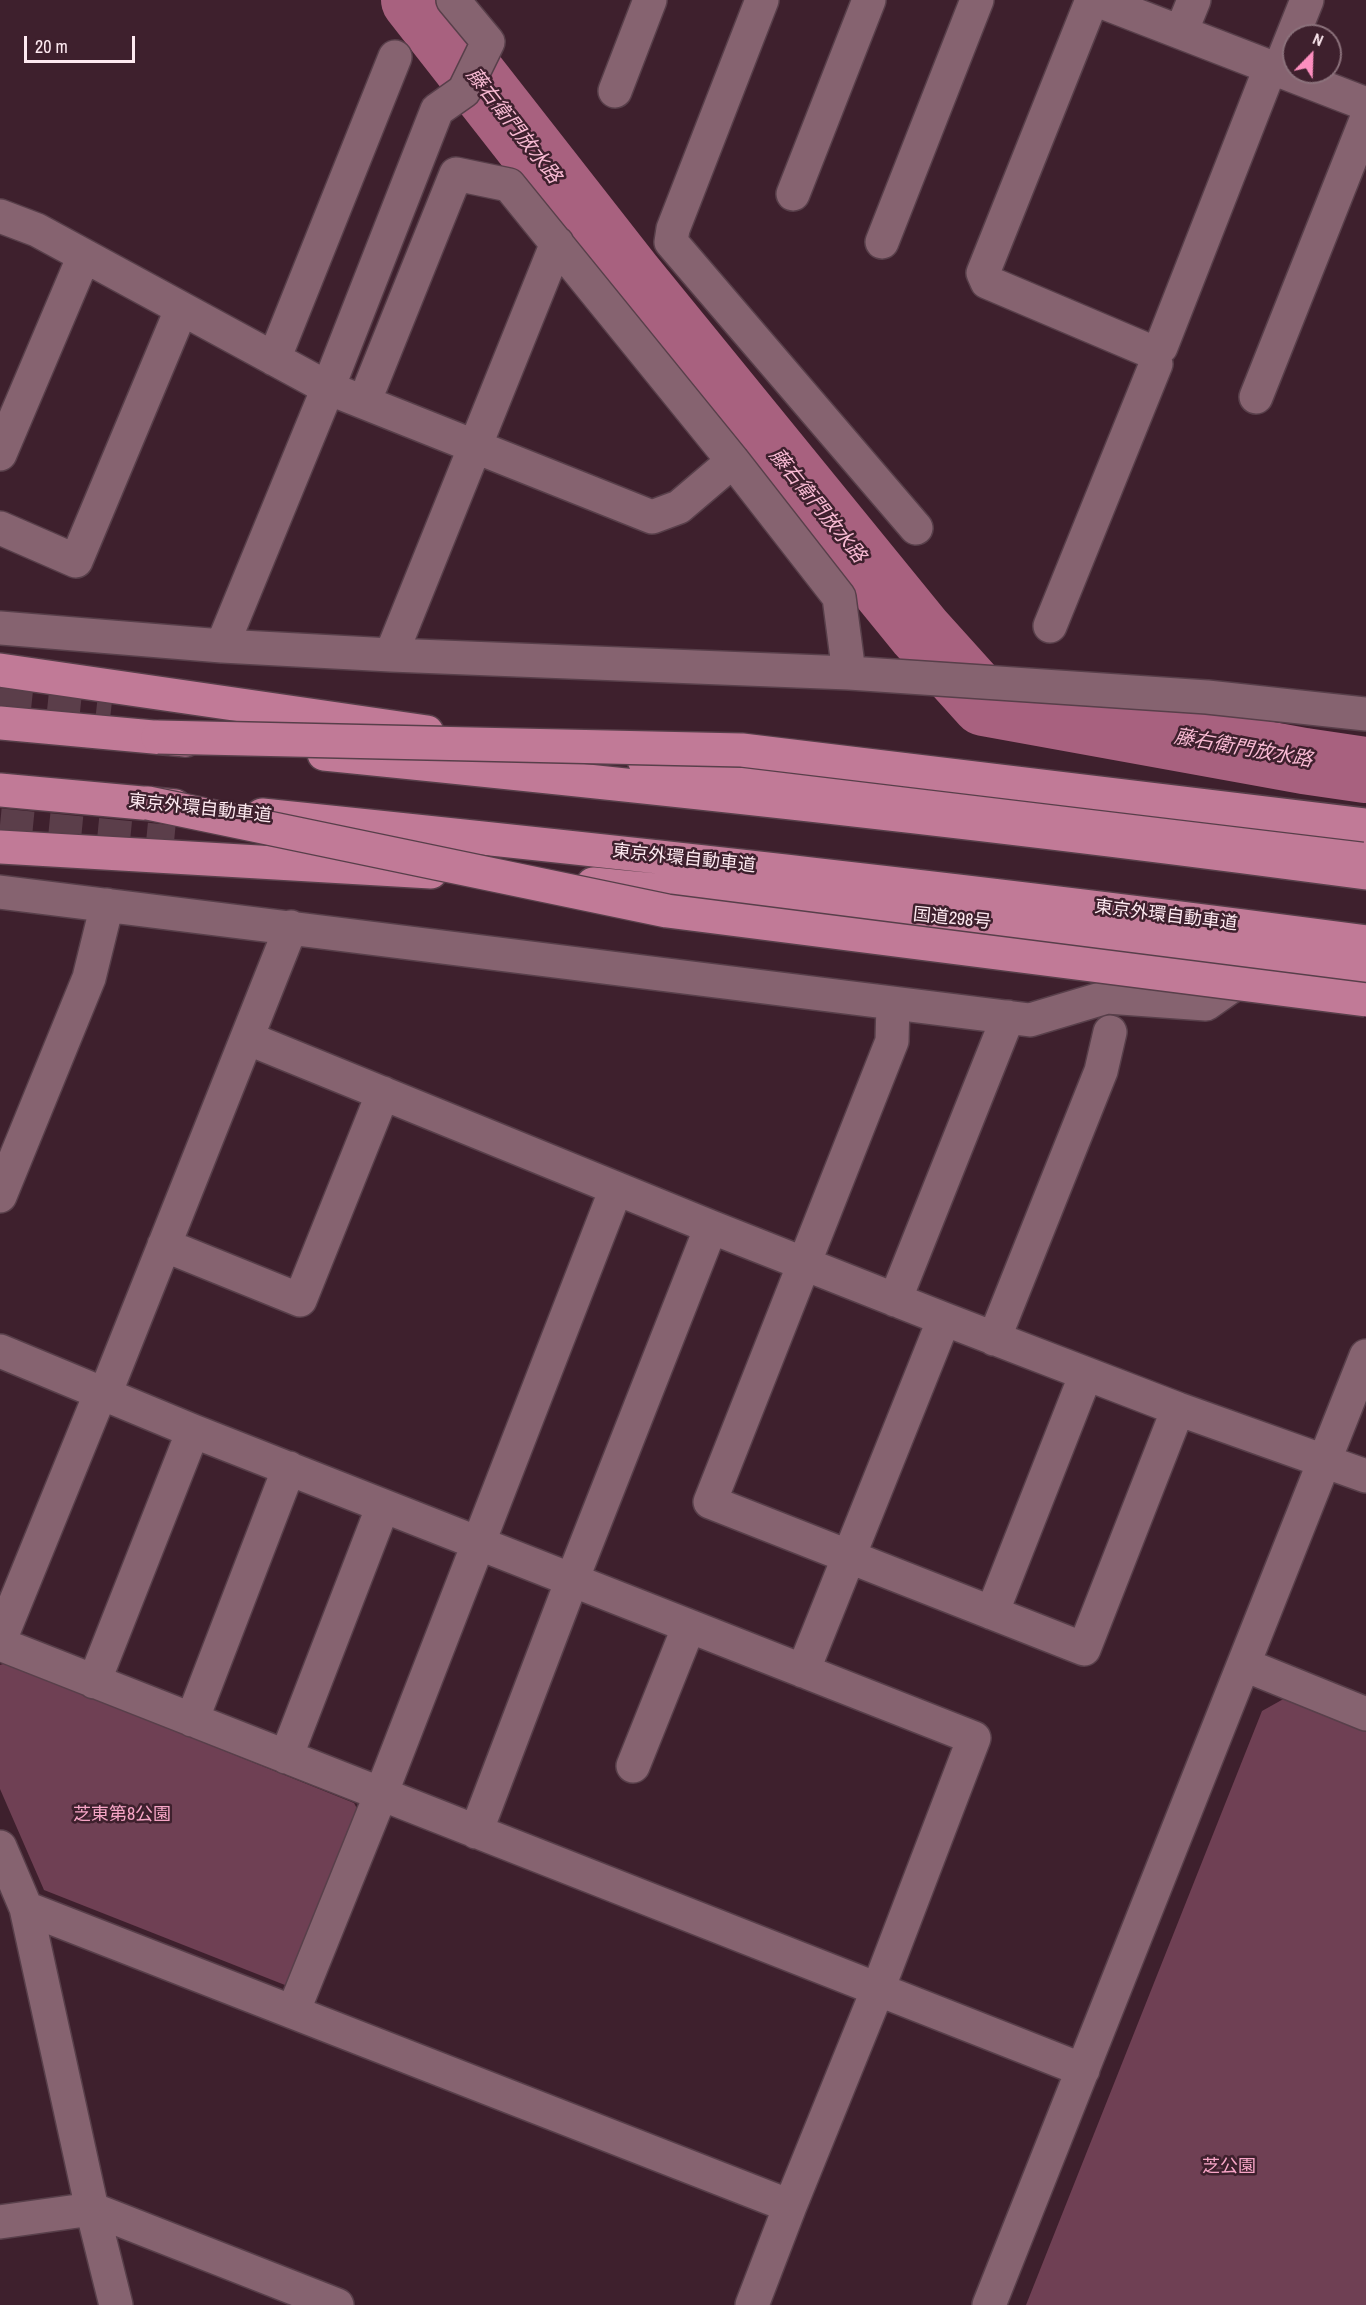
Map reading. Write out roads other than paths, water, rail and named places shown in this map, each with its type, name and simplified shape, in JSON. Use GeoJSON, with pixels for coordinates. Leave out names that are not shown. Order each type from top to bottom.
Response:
{"type":"FeatureCollection","features":[{"type":"Feature","properties":{"kind":"highway"},"geometry":{"type":"LineString","coordinates":[[0,670],[555,750],[1138,815],[1366,849]]}},
{"type":"Feature","properties":{"kind":"highway"},"geometry":{"type":"LineString","coordinates":[[0,723],[687,791],[1170,846],[1366,873]]}},
{"type":"Feature","properties":{"kind":"highway"},"geometry":{"type":"LineString","coordinates":[[158,737],[742,750],[1366,825]]}},
{"type":"Feature","properties":{"kind":"highway","name":"東京外環自動車道"},"geometry":{"type":"LineString","coordinates":[[0,790],[669,856],[1159,914],[1366,942]]}},
{"type":"Feature","properties":{"kind":"highway"},"geometry":{"type":"LineString","coordinates":[[148,803],[667,911],[1366,1000]]}},
{"type":"Feature","properties":{"kind":"highway","name":"国道298号"},"geometry":{"type":"LineString","coordinates":[[0,847],[537,878],[1128,936],[1366,969]]}},
{"type":"Feature","properties":{"kind":"street"},"geometry":{"type":"LineString","coordinates":[[222,646],[328,388],[437,110],[464,91],[488,42],[453,0]]}},
{"type":"Feature","properties":{"kind":"street"},"geometry":{"type":"LineString","coordinates":[[615,91],[650,0]]}},
{"type":"Feature","properties":{"kind":"street"},"geometry":{"type":"LineString","coordinates":[[762,0],[673,229],[671,242],[916,528]]}},
{"type":"Feature","properties":{"kind":"street"},"geometry":{"type":"LineString","coordinates":[[793,194],[869,0]]}},
{"type":"Feature","properties":{"kind":"street"},"geometry":{"type":"LineString","coordinates":[[882,242],[977,0]]}},
{"type":"Feature","properties":{"kind":"street"},"geometry":{"type":"LineString","coordinates":[[1050,626],[1156,364],[1152,352],[987,282],[983,273],[1092,0]]}},
{"type":"Feature","properties":{"kind":"street"},"geometry":{"type":"LineString","coordinates":[[1097,0],[1366,104]]}},
{"type":"Feature","properties":{"kind":"street"},"geometry":{"type":"LineString","coordinates":[[1181,32],[1194,0]]}},
{"type":"Feature","properties":{"kind":"street"},"geometry":{"type":"LineString","coordinates":[[1152,352],[1161,347],[1275,68],[1307,0]]}},
{"type":"Feature","properties":{"kind":"street"},"geometry":{"type":"LineString","coordinates":[[274,359],[395,57]]}},
{"type":"Feature","properties":{"kind":"street"},"geometry":{"type":"LineString","coordinates":[[1256,397],[1366,120]]}},
{"type":"Feature","properties":{"kind":"street"},"geometry":{"type":"LineString","coordinates":[[371,385],[456,174],[509,185],[733,461],[839,597],[849,672]]}},
{"type":"Feature","properties":{"kind":"street"},"geometry":{"type":"LineString","coordinates":[[0,216],[37,230],[328,388],[652,517],[679,507],[733,461]]}},
{"type":"Feature","properties":{"kind":"street"},"geometry":{"type":"LineString","coordinates":[[391,655],[557,243]]}},
{"type":"Feature","properties":{"kind":"street"},"geometry":{"type":"LineString","coordinates":[[0,454],[84,256]]}},
{"type":"Feature","properties":{"kind":"street"},"geometry":{"type":"LineString","coordinates":[[0,528],[76,561],[181,310]]}},
{"type":"Feature","properties":{"kind":"street"},"geometry":{"type":"LineString","coordinates":[[0,628],[222,646],[391,655],[849,672],[1207,697],[1366,714]]}},
{"type":"Feature","properties":{"kind":"street"},"geometry":{"type":"LineString","coordinates":[[0,891],[1030,1020],[1107,997],[1206,1004],[1277,955]]}},
{"type":"Feature","properties":{"kind":"street"},"geometry":{"type":"LineString","coordinates":[[0,1196],[89,978],[107,905]]}},
{"type":"Feature","properties":{"kind":"street"},"geometry":{"type":"LineString","coordinates":[[0,1640],[164,1245],[291,927]]}},
{"type":"Feature","properties":{"kind":"street"},"geometry":{"type":"LineString","coordinates":[[893,1003],[892,1041],[710,1502],[1084,1649],[1178,1409]]}},
{"type":"Feature","properties":{"kind":"street"},"geometry":{"type":"LineString","coordinates":[[895,1300],[1008,1017]]}},
{"type":"Feature","properties":{"kind":"street"},"geometry":{"type":"LineString","coordinates":[[994,1339],[1101,1071],[1110,1032]]}},
{"type":"Feature","properties":{"kind":"street"},"geometry":{"type":"LineString","coordinates":[[247,1038],[616,1189],[994,1339],[1178,1409],[1366,1476]]}},
{"type":"Feature","properties":{"kind":"street"},"geometry":{"type":"LineString","coordinates":[[164,1245],[300,1300],[383,1093]]}},
{"type":"Feature","properties":{"kind":"street"},"geometry":{"type":"LineString","coordinates":[[293,2012],[381,1794],[616,1189]]}},
{"type":"Feature","properties":{"kind":"street"},"geometry":{"type":"LineString","coordinates":[[476,1832],[711,1227]]}},
{"type":"Feature","properties":{"kind":"street"},"geometry":{"type":"LineString","coordinates":[[803,1671],[944,1319]]}},
{"type":"Feature","properties":{"kind":"street"},"geometry":{"type":"LineString","coordinates":[[0,1351],[194,1431],[974,1738],[878,1989],[752,2305]]}},
{"type":"Feature","properties":{"kind":"street"},"geometry":{"type":"LineString","coordinates":[[990,2305],[1366,1356]]}},
{"type":"Feature","properties":{"kind":"street"},"geometry":{"type":"LineString","coordinates":[[992,1613],[1086,1374]]}},
{"type":"Feature","properties":{"kind":"street"},"geometry":{"type":"LineString","coordinates":[[94,1682],[194,1431]]}},
{"type":"Feature","properties":{"kind":"street"},"geometry":{"type":"LineString","coordinates":[[192,1720],[289,1468]]}},
{"type":"Feature","properties":{"kind":"street"},"geometry":{"type":"LineString","coordinates":[[286,1757],[383,1506]]}},
{"type":"Feature","properties":{"kind":"street"},"geometry":{"type":"LineString","coordinates":[[633,1766],[689,1626]]}},
{"type":"Feature","properties":{"kind":"street"},"geometry":{"type":"LineString","coordinates":[[0,1644],[1083,2070]]}},
{"type":"Feature","properties":{"kind":"street"},"geometry":{"type":"LineString","coordinates":[[1245,1665],[1366,1714]]}},
{"type":"Feature","properties":{"kind":"street"},"geometry":{"type":"LineString","coordinates":[[0,1847],[26,1908],[92,2209],[116,2305]]}},
{"type":"Feature","properties":{"kind":"street"},"geometry":{"type":"LineString","coordinates":[[26,1908],[790,2206]]}},
{"type":"Feature","properties":{"kind":"street"},"geometry":{"type":"LineString","coordinates":[[0,2222],[92,2209],[337,2305]]}},
{"type":"Feature","properties":{"kind":"waterway","name":"藤右衛門放水路"},"geometry":{"type":"LineString","coordinates":[[414,0],[630,276],[920,632],[984,703],[1304,761],[1366,770]]}},
{"type":"Feature","properties":{"kind":"tunnel"},"geometry":{"type":"LineString","coordinates":[[0,689],[112,701]]}},
{"type":"Feature","properties":{"kind":"tunnel"},"geometry":{"type":"LineString","coordinates":[[0,825],[174,842]]}},
{"type":"Feature","properties":{"kind":"park label","name":"芝東第8公園"},"geometry":{"type":"Point","coordinates":[122,1815]}},
{"type":"Feature","properties":{"kind":"park label","name":"芝公園"},"geometry":{"type":"Point","coordinates":[1229,2167]}}]}
